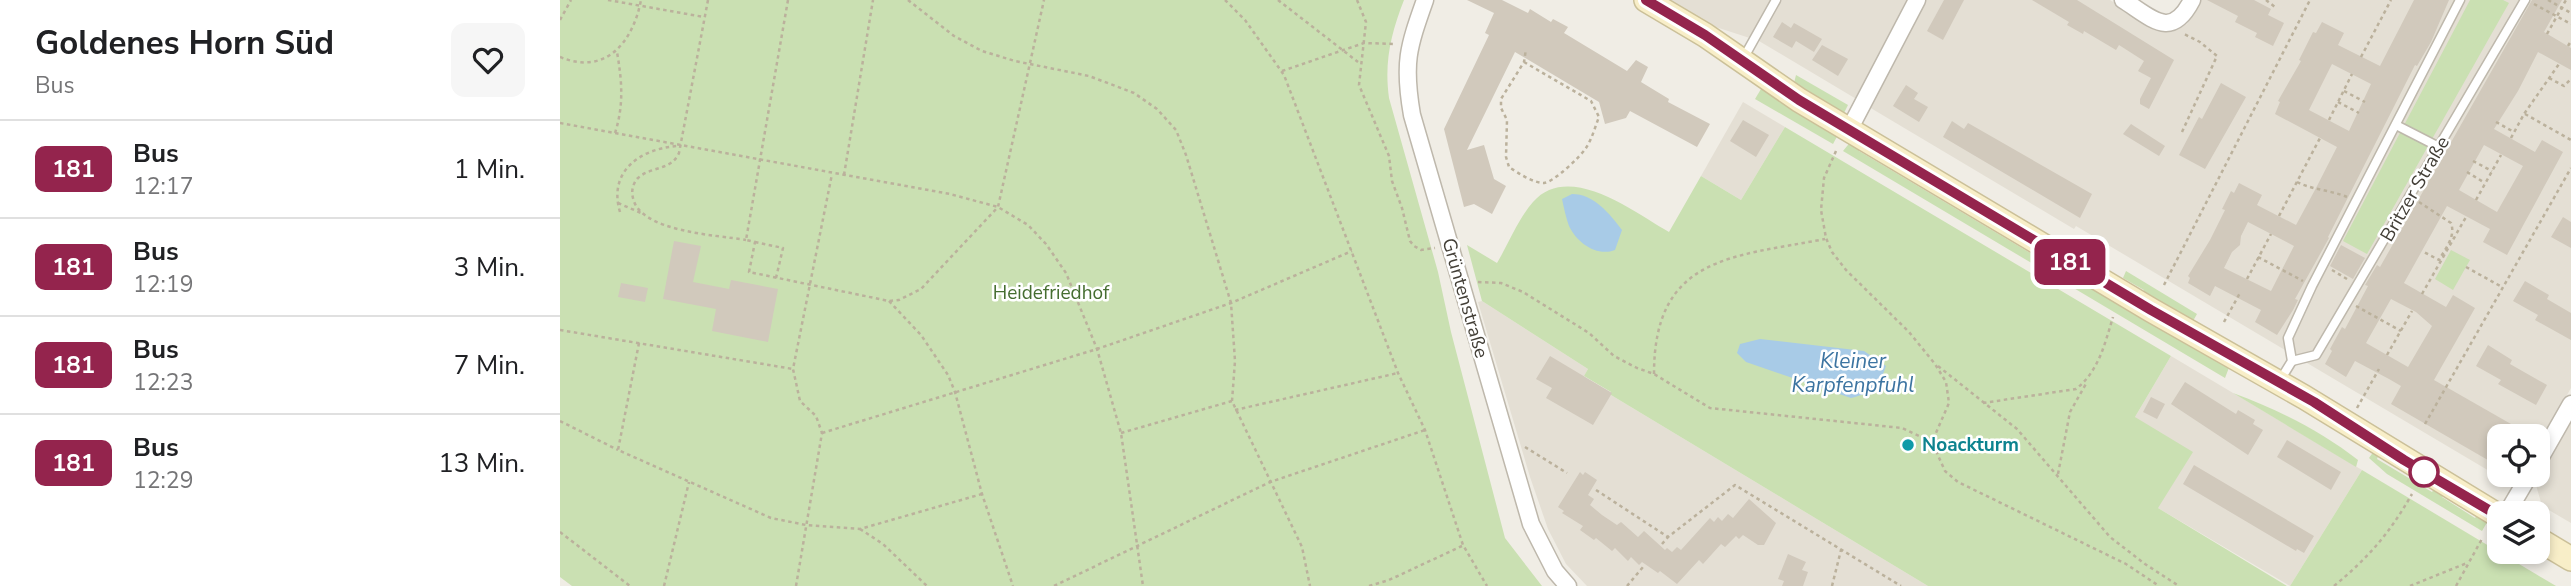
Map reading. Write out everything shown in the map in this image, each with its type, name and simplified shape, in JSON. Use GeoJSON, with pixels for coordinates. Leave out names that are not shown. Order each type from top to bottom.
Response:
{"type":"FeatureCollection","features":[{"type":"Feature","properties":{"kind":"main road"},"geometry":{"type":"LineString","coordinates":[[1646,0],[1705,35],[1799,100],[2151,310],[2348,423],[2487,509]]}},
{"type":"Feature","properties":{"kind":"main road"},"geometry":{"type":"LineString","coordinates":[[2550,546],[2571,559]]}},
{"type":"Feature","properties":{"kind":"street","name":"Grüntenstraße"},"geometry":{"type":"LineString","coordinates":[[1424,0],[1406,63],[1412,115],[1531,524],[1555,571],[1568,586]]}},
{"type":"Feature","properties":{"kind":"street"},"geometry":{"type":"LineString","coordinates":[[1849,130],[1917,0]]}},
{"type":"Feature","properties":{"kind":"street"},"geometry":{"type":"LineString","coordinates":[[2123,0],[2177,29],[2192,0]]}},
{"type":"Feature","properties":{"kind":"street"},"geometry":{"type":"LineString","coordinates":[[2550,441],[2571,404]]}},
{"type":"Feature","properties":{"kind":"lane"},"geometry":{"type":"LineString","coordinates":[[1742,61],[1776,0]]}},
{"type":"Feature","properties":{"kind":"lane"},"geometry":{"type":"LineString","coordinates":[[2279,382],[2292,361],[2288,338],[2312,286],[2460,0]]}},
{"type":"Feature","properties":{"kind":"lane","name":"Britzer Straße"},"geometry":{"type":"LineString","coordinates":[[2292,361],[2316,355],[2526,0]]}},
{"type":"Feature","properties":{"kind":"lane"},"geometry":{"type":"LineString","coordinates":[[2396,125],[2438,147]]}},
{"type":"Feature","properties":{"kind":"path"},"geometry":{"type":"LineString","coordinates":[[560,20],[571,0]]}},
{"type":"Feature","properties":{"kind":"path"},"geometry":{"type":"LineString","coordinates":[[608,0],[704,17]]}},
{"type":"Feature","properties":{"kind":"path"},"geometry":{"type":"LineString","coordinates":[[560,57],[569,61],[594,62],[617,52],[629,37],[641,0]]}},
{"type":"Feature","properties":{"kind":"path"},"geometry":{"type":"LineString","coordinates":[[640,213],[632,194],[633,185],[638,178],[660,170],[677,158],[708,0]]}},
{"type":"Feature","properties":{"kind":"path"},"geometry":{"type":"LineString","coordinates":[[746,240],[788,0]]}},
{"type":"Feature","properties":{"kind":"path"},"geometry":{"type":"LineString","coordinates":[[844,176],[873,0]]}},
{"type":"Feature","properties":{"kind":"path"},"geometry":{"type":"LineString","coordinates":[[908,0],[954,36],[982,51],[1015,61],[1089,76],[1133,93],[1157,109],[1176,130],[1231,303],[1235,361],[1232,401],[1302,547],[1310,586]]}},
{"type":"Feature","properties":{"kind":"path"},"geometry":{"type":"LineString","coordinates":[[755,242],[749,272],[889,301],[899,300],[922,289],[998,207],[1044,0]]}},
{"type":"Feature","properties":{"kind":"path"},"geometry":{"type":"LineString","coordinates":[[1225,0],[1245,20],[1282,71],[1398,373],[1424,430],[1463,545],[1487,586]]}},
{"type":"Feature","properties":{"kind":"path"},"geometry":{"type":"LineString","coordinates":[[1278,0],[1360,63]]}},
{"type":"Feature","properties":{"kind":"path"},"geometry":{"type":"LineString","coordinates":[[1357,0],[1366,22],[1359,85],[1389,156],[1392,181],[1410,240],[1422,250],[1436,248]]}},
{"type":"Feature","properties":{"kind":"path"},"geometry":{"type":"LineString","coordinates":[[2266,0],[2275,7]]}},
{"type":"Feature","properties":{"kind":"path"},"geometry":{"type":"LineString","coordinates":[[2164,285],[2310,0]]}},
{"type":"Feature","properties":{"kind":"path"},"geometry":{"type":"LineString","coordinates":[[2361,57],[2391,0]]}},
{"type":"Feature","properties":{"kind":"path"},"geometry":{"type":"LineString","coordinates":[[2526,0],[2571,24]]}},
{"type":"Feature","properties":{"kind":"path"},"geometry":{"type":"LineString","coordinates":[[2548,0],[2571,13]]}},
{"type":"Feature","properties":{"kind":"path"},"geometry":{"type":"LineString","coordinates":[[2547,34],[2566,0]]}},
{"type":"Feature","properties":{"kind":"path"},"geometry":{"type":"LineString","coordinates":[[2177,29],[2217,56],[2182,132]]}},
{"type":"Feature","properties":{"kind":"path"},"geometry":{"type":"LineString","coordinates":[[2568,46],[2571,41]]}},
{"type":"Feature","properties":{"kind":"path"},"geometry":{"type":"LineString","coordinates":[[1282,71],[1364,43],[1409,45]]}},
{"type":"Feature","properties":{"kind":"path"},"geometry":{"type":"LineString","coordinates":[[1524,62],[1591,101],[1599,117],[1586,149],[1558,175],[1545,183],[1509,167],[1506,157],[1507,120],[1500,99],[1524,62],[1526,48]]}},
{"type":"Feature","properties":{"kind":"path"},"geometry":{"type":"LineString","coordinates":[[615,133],[621,115],[623,84],[617,52]]}},
{"type":"Feature","properties":{"kind":"path"},"geometry":{"type":"LineString","coordinates":[[2511,138],[2524,114],[2559,64]]}},
{"type":"Feature","properties":{"kind":"path"},"geometry":{"type":"LineString","coordinates":[[2329,120],[2352,74]]}},
{"type":"Feature","properties":{"kind":"path"},"geometry":{"type":"LineString","coordinates":[[2549,78],[2564,86],[2571,79]]}},
{"type":"Feature","properties":{"kind":"path"},"geometry":{"type":"LineString","coordinates":[[2344,91],[2365,102]]}},
{"type":"Feature","properties":{"kind":"path"},"geometry":{"type":"LineString","coordinates":[[2338,102],[2359,113]]}},
{"type":"Feature","properties":{"kind":"path"},"geometry":{"type":"LineString","coordinates":[[2524,114],[2571,141]]}},
{"type":"Feature","properties":{"kind":"path"},"geometry":{"type":"LineString","coordinates":[[2496,122],[2514,132]]}},
{"type":"Feature","properties":{"kind":"path"},"geometry":{"type":"LineString","coordinates":[[560,123],[950,194],[998,207],[1028,225],[1046,243],[1066,273],[1097,349],[1121,433],[1143,586]]}},
{"type":"Feature","properties":{"kind":"path"},"geometry":{"type":"LineString","coordinates":[[2279,216],[2320,138]]}},
{"type":"Feature","properties":{"kind":"path"},"geometry":{"type":"LineString","coordinates":[[620,212],[616,195],[618,182],[636,160],[667,147],[681,145]]}},
{"type":"Feature","properties":{"kind":"path"},"geometry":{"type":"LineString","coordinates":[[1836,151],[1824,178],[1821,210],[1826,238],[1832,252],[1846,270],[1909,331],[1946,382],[1949,403],[1932,442]]}},
{"type":"Feature","properties":{"kind":"path"},"geometry":{"type":"LineString","coordinates":[[2476,200],[2501,155]]}},
{"type":"Feature","properties":{"kind":"path"},"geometry":{"type":"LineString","coordinates":[[2473,161],[2492,172]]}},
{"type":"Feature","properties":{"kind":"path"},"geometry":{"type":"LineString","coordinates":[[2425,424],[2571,168]]}},
{"type":"Feature","properties":{"kind":"path"},"geometry":{"type":"LineString","coordinates":[[2467,172],[2485,183]]}},
{"type":"Feature","properties":{"kind":"path"},"geometry":{"type":"LineString","coordinates":[[796,586],[822,433],[816,415],[800,401],[793,369],[832,173]]}},
{"type":"Feature","properties":{"kind":"path"},"geometry":{"type":"LineString","coordinates":[[2297,182],[2356,201]]}},
{"type":"Feature","properties":{"kind":"path"},"geometry":{"type":"LineString","coordinates":[[2410,197],[2451,223],[2453,232],[2440,261]]}},
{"type":"Feature","properties":{"kind":"path"},"geometry":{"type":"LineString","coordinates":[[617,202],[662,225],[783,247],[776,278]]}},
{"type":"Feature","properties":{"kind":"path"},"geometry":{"type":"LineString","coordinates":[[2423,293],[2466,217]]}},
{"type":"Feature","properties":{"kind":"path"},"geometry":{"type":"LineString","coordinates":[[2247,279],[2271,234]]}},
{"type":"Feature","properties":{"kind":"path"},"geometry":{"type":"LineString","coordinates":[[1654,374],[1654,351],[1658,332],[1672,296],[1682,284],[1699,271],[1743,255],[1826,238]]}},
{"type":"Feature","properties":{"kind":"path"},"geometry":{"type":"LineString","coordinates":[[2422,250],[2440,261]]}},
{"type":"Feature","properties":{"kind":"path"},"geometry":{"type":"LineString","coordinates":[[822,433],[1097,349],[1231,303],[1352,251]]}},
{"type":"Feature","properties":{"kind":"path"},"geometry":{"type":"LineString","coordinates":[[2259,257],[2312,286]]}},
{"type":"Feature","properties":{"kind":"path"},"geometry":{"type":"LineString","coordinates":[[2322,265],[2359,285]]}},
{"type":"Feature","properties":{"kind":"path"},"geometry":{"type":"LineString","coordinates":[[2466,267],[2502,287]]}},
{"type":"Feature","properties":{"kind":"path"},"geometry":{"type":"LineString","coordinates":[[1474,282],[1501,283],[1523,292],[1589,333],[1614,356],[1654,374],[1710,408],[1902,428],[1932,442],[1945,471],[1958,482],[2126,564],[2159,586]]}},
{"type":"Feature","properties":{"kind":"path"},"geometry":{"type":"LineString","coordinates":[[2224,322],[2240,293]]}},
{"type":"Feature","properties":{"kind":"path"},"geometry":{"type":"LineString","coordinates":[[889,301],[921,335],[948,375],[982,494],[1013,586]]}},
{"type":"Feature","properties":{"kind":"path"},"geometry":{"type":"LineString","coordinates":[[2347,302],[2401,331]]}},
{"type":"Feature","properties":{"kind":"path"},"geometry":{"type":"LineString","coordinates":[[2387,355],[2412,311]]}},
{"type":"Feature","properties":{"kind":"path"},"geometry":{"type":"LineString","coordinates":[[2058,474],[2070,412],[2103,350],[2113,317]]}},
{"type":"Feature","properties":{"kind":"path"},"geometry":{"type":"LineString","coordinates":[[560,330],[793,369]]}},
{"type":"Feature","properties":{"kind":"path"},"geometry":{"type":"LineString","coordinates":[[618,450],[639,343]]}},
{"type":"Feature","properties":{"kind":"path"},"geometry":{"type":"LineString","coordinates":[[1935,364],[2017,429],[2110,537],[2179,586]]}},
{"type":"Feature","properties":{"kind":"path"},"geometry":{"type":"LineString","coordinates":[[2348,423],[2379,369]]}},
{"type":"Feature","properties":{"kind":"path"},"geometry":{"type":"LineString","coordinates":[[1235,410],[1398,373]]}},
{"type":"Feature","properties":{"kind":"path"},"geometry":{"type":"LineString","coordinates":[[1983,402],[2057,394],[2077,389],[2087,380]]}},
{"type":"Feature","properties":{"kind":"path"},"geometry":{"type":"LineString","coordinates":[[1121,433],[1232,401]]}},
{"type":"Feature","properties":{"kind":"path"},"geometry":{"type":"LineString","coordinates":[[560,421],[618,450],[771,518],[806,526],[860,529],[982,494]]}},
{"type":"Feature","properties":{"kind":"path"},"geometry":{"type":"LineString","coordinates":[[1054,586],[1270,482],[1424,430]]}},
{"type":"Feature","properties":{"kind":"path"},"geometry":{"type":"LineString","coordinates":[[1525,447],[1567,473]]}},
{"type":"Feature","properties":{"kind":"path"},"geometry":{"type":"LineString","coordinates":[[664,586],[689,482]]}},
{"type":"Feature","properties":{"kind":"path"},"geometry":{"type":"LineString","coordinates":[[1662,544],[1735,485],[1901,586]]}},
{"type":"Feature","properties":{"kind":"path"},"geometry":{"type":"LineString","coordinates":[[1596,491],[1668,537]]}},
{"type":"Feature","properties":{"kind":"path"},"geometry":{"type":"LineString","coordinates":[[2334,586],[2362,562],[2393,527],[2412,494]]}},
{"type":"Feature","properties":{"kind":"path"},"geometry":{"type":"LineString","coordinates":[[860,529],[892,551],[927,586]]}},
{"type":"Feature","properties":{"kind":"path"},"geometry":{"type":"LineString","coordinates":[[560,532],[630,586]]}},
{"type":"Feature","properties":{"kind":"path"},"geometry":{"type":"LineString","coordinates":[[2456,586],[2483,537]]}},
{"type":"Feature","properties":{"kind":"path"},"geometry":{"type":"LineString","coordinates":[[1369,586],[1389,580],[1463,545]]}},
{"type":"Feature","properties":{"kind":"path"},"geometry":{"type":"LineString","coordinates":[[1832,586],[1841,550]]}},
{"type":"Feature","properties":{"kind":"path"},"geometry":{"type":"LineString","coordinates":[[2410,586],[2467,563]]}},
{"type":"Feature","properties":{"kind":"path"},"geometry":{"type":"LineString","coordinates":[[1627,586],[1643,567]]}},
{"type":"Feature","properties":{"kind":"shaded area"},"geometry":{"type":"Polygon","coordinates":[[[1661,0],[1910,0],[1858,100],[1759,41],[1694,20],[1661,0]]]}},
{"type":"Feature","properties":{"kind":"shaded area"},"geometry":{"type":"Polygon","coordinates":[[[1924,0],[2110,0],[2159,30],[2172,32],[2187,24],[2200,0],[2571,0],[2571,388],[2550,426],[2487,424],[2487,470],[2076,226],[2074,229],[1869,107],[1924,0]]]}},
{"type":"Feature","properties":{"kind":"shaded area"},"geometry":{"type":"Polygon","coordinates":[[[1743,102],[1785,127],[1741,200],[1701,176],[1743,102]]]}},
{"type":"Feature","properties":{"kind":"shaded area"},"geometry":{"type":"Polygon","coordinates":[[[1482,301],[1588,369],[1584,377],[1612,393],[1611,395],[1928,586],[1587,586],[1566,564],[1548,529],[1478,302],[1482,301]]]}},
{"type":"Feature","properties":{"kind":"shaded area"},"geometry":{"type":"Polygon","coordinates":[[[2171,356],[2362,470],[2290,586],[2158,508],[2135,417],[2171,356]]]}},
{"type":"Feature","properties":{"kind":"shaded area"},"geometry":{"type":"Polygon","coordinates":[[[2571,417],[2571,523],[2550,511],[2550,501],[2541,501],[2537,487],[2550,487],[2550,453],[2571,417]]]}},
{"type":"Feature","properties":{"kind":"green space","name":"Heidefriedhof"},"geometry":{"type":"Polygon","coordinates":[[[560,0],[1404,0],[1390,48],[1387,72],[1389,98],[1438,272],[1505,538],[1542,586],[572,586],[560,577],[560,0]]]}},
{"type":"Feature","properties":{"kind":"green space"},"geometry":{"type":"Polygon","coordinates":[[[2470,0],[2503,0],[2509,3],[2367,254],[2343,241],[2470,0]]]}},
{"type":"Feature","properties":{"kind":"green space"},"geometry":{"type":"Polygon","coordinates":[[[1796,75],[1848,105],[1842,117],[1793,87],[1796,75]]]}},
{"type":"Feature","properties":{"kind":"green space"},"geometry":{"type":"Polygon","coordinates":[[[1764,84],[1840,131],[1833,144],[1755,99],[1764,84]]]}},
{"type":"Feature","properties":{"kind":"green space"},"geometry":{"type":"Polygon","coordinates":[[[1785,127],[2171,356],[2135,417],[2193,452],[2158,508],[2287,586],[1928,586],[1611,395],[1611,392],[1584,376],[1588,369],[1482,301],[1467,245],[1497,263],[1518,223],[1533,202],[1548,191],[1565,187],[1583,188],[1601,194],[1669,232],[1701,176],[1741,200],[1785,127]]]}},
{"type":"Feature","properties":{"kind":"green space"},"geometry":{"type":"Polygon","coordinates":[[[1852,140],[1862,146],[1859,151],[2077,281],[2081,277],[2230,365],[2225,378],[1843,151],[1852,140]]]}},
{"type":"Feature","properties":{"kind":"green space"},"geometry":{"type":"Polygon","coordinates":[[[2451,250],[2470,260],[2453,290],[2435,279],[2451,250]]]}},
{"type":"Feature","properties":{"kind":"green space"},"geometry":{"type":"Polygon","coordinates":[[[2126,271],[2197,314],[2193,321],[2141,296],[2144,290],[2123,278],[2126,271]]]}},
{"type":"Feature","properties":{"kind":"green space"},"geometry":{"type":"Polygon","coordinates":[[[2233,393],[2314,430],[2358,460],[2356,467],[2233,393]]]}},
{"type":"Feature","properties":{"kind":"green space"},"geometry":{"type":"Polygon","coordinates":[[[2374,451],[2379,454],[2377,459],[2432,492],[2436,487],[2444,492],[2442,497],[2475,518],[2479,513],[2487,518],[2482,531],[2387,474],[2369,458],[2374,451]]]}},
{"type":"Feature","properties":{"kind":"green space"},"geometry":{"type":"Polygon","coordinates":[[[2362,470],[2487,545],[2487,564],[2519,564],[2556,586],[2290,586],[2362,470]]]}},
{"type":"Feature","properties":{"kind":"water"},"geometry":{"type":"Polygon","coordinates":[[[1572,194],[1594,201],[1622,230],[1615,250],[1601,252],[1588,247],[1577,238],[1568,223],[1562,199],[1572,194]]]}},
{"type":"Feature","properties":{"kind":"water","name":"Kleiner Karpfenpfuhl"},"geometry":{"type":"Polygon","coordinates":[[[1760,339],[1864,351],[1886,366],[1874,388],[1851,398],[1746,362],[1737,353],[1740,344],[1760,339]]]}},
{"type":"Feature","properties":{"kind":"building"},"geometry":{"type":"Polygon","coordinates":[[[1467,0],[1502,0],[1528,13],[1530,9],[1551,22],[1553,19],[1568,27],[1564,33],[1627,71],[1636,60],[1648,67],[1641,82],[1669,99],[1668,102],[1710,124],[1697,147],[1630,111],[1626,118],[1605,124],[1599,102],[1515,52],[1467,150],[1484,145],[1494,179],[1506,186],[1492,214],[1474,204],[1464,207],[1444,129],[1489,35],[1485,33],[1494,13],[1467,0]]]}},
{"type":"Feature","properties":{"kind":"building"},"geometry":{"type":"Polygon","coordinates":[[[1944,0],[1964,0],[1943,40],[1927,31],[1944,0]]]}},
{"type":"Feature","properties":{"kind":"building"},"geometry":{"type":"Polygon","coordinates":[[[2032,0],[2077,0],[2174,60],[2149,109],[2140,104],[2151,78],[2138,71],[2144,61],[2119,45],[2116,50],[2084,31],[2083,34],[2067,25],[2069,22],[2032,0]]]}},
{"type":"Feature","properties":{"kind":"building"},"geometry":{"type":"Polygon","coordinates":[[[2207,0],[2254,0],[2271,9],[2268,15],[2284,23],[2273,46],[2255,37],[2257,33],[2235,22],[2238,16],[2207,0]]]}},
{"type":"Feature","properties":{"kind":"building"},"geometry":{"type":"Polygon","coordinates":[[[2414,0],[2449,0],[2431,42],[2417,66],[2415,65],[2329,238],[2295,299],[2298,300],[2293,310],[2277,335],[2255,322],[2261,310],[2215,286],[2210,296],[2188,283],[2188,276],[2210,240],[2231,191],[2234,193],[2239,183],[2262,195],[2257,205],[2296,225],[2337,147],[2275,114],[2280,102],[2278,101],[2301,61],[2299,60],[2313,32],[2316,33],[2322,22],[2344,33],[2338,45],[2380,66],[2414,0]],[[2332,64],[2309,110],[2349,131],[2371,84],[2332,64]],[[2248,222],[2240,245],[2232,252],[2224,268],[2271,291],[2294,246],[2248,222]]]}},
{"type":"Feature","properties":{"kind":"building"},"geometry":{"type":"Polygon","coordinates":[[[2532,0],[2562,0],[2544,32],[2571,48],[2571,70],[2538,52],[2494,129],[2535,152],[2542,140],[2563,152],[2507,255],[2483,242],[2490,229],[2447,206],[2404,283],[2446,307],[2453,295],[2475,308],[2434,380],[2511,424],[2487,424],[2487,460],[2391,404],[2401,386],[2355,361],[2346,377],[2325,364],[2332,351],[2330,349],[2342,327],[2345,329],[2377,265],[2380,267],[2532,0]],[[2484,145],[2459,190],[2497,212],[2523,166],[2484,145]],[[2391,299],[2366,343],[2408,367],[2432,326],[2416,312],[2391,299]]]}},
{"type":"Feature","properties":{"kind":"building"},"geometry":{"type":"Polygon","coordinates":[[[1782,22],[1791,28],[1794,23],[1822,39],[1814,52],[1796,41],[1792,48],[1773,37],[1782,22]]]}},
{"type":"Feature","properties":{"kind":"building"},"geometry":{"type":"Polygon","coordinates":[[[1822,45],[1848,59],[1838,76],[1812,60],[1822,45]]]}},
{"type":"Feature","properties":{"kind":"building"},"geometry":{"type":"Polygon","coordinates":[[[2221,83],[2246,97],[2205,169],[2179,155],[2221,83]]]}},
{"type":"Feature","properties":{"kind":"building"},"geometry":{"type":"Polygon","coordinates":[[[1906,85],[1918,93],[1914,99],[1928,107],[1919,122],[1893,106],[1906,85]]]}},
{"type":"Feature","properties":{"kind":"building"},"geometry":{"type":"Polygon","coordinates":[[[1743,120],[1769,135],[1756,157],[1730,141],[1743,120]]]}},
{"type":"Feature","properties":{"kind":"building"},"geometry":{"type":"Polygon","coordinates":[[[1952,121],[1964,129],[1968,123],[2092,194],[2080,218],[1943,137],[1952,121]]]}},
{"type":"Feature","properties":{"kind":"building"},"geometry":{"type":"Polygon","coordinates":[[[2131,124],[2165,146],[2159,156],[2123,134],[2131,124]]]}},
{"type":"Feature","properties":{"kind":"building"},"geometry":{"type":"Polygon","coordinates":[[[2563,217],[2571,222],[2571,248],[2551,237],[2563,217]]]}},
{"type":"Feature","properties":{"kind":"building"},"geometry":{"type":"Polygon","coordinates":[[[674,241],[701,246],[693,282],[729,289],[731,280],[778,289],[768,342],[712,331],[716,309],[663,299],[674,241]]]}},
{"type":"Feature","properties":{"kind":"building"},"geometry":{"type":"Polygon","coordinates":[[[2341,245],[2365,258],[2353,279],[2330,266],[2341,245]]]}},
{"type":"Feature","properties":{"kind":"building"},"geometry":{"type":"Polygon","coordinates":[[[2525,281],[2549,295],[2547,299],[2571,313],[2571,340],[2535,320],[2538,315],[2513,301],[2525,281]]]}},
{"type":"Feature","properties":{"kind":"building"},"geometry":{"type":"Polygon","coordinates":[[[621,283],[648,288],[645,302],[618,297],[621,283]]]}},
{"type":"Feature","properties":{"kind":"building"},"geometry":{"type":"Polygon","coordinates":[[[2488,345],[2512,360],[2510,364],[2547,385],[2536,405],[2498,384],[2501,380],[2476,366],[2488,345]]]}},
{"type":"Feature","properties":{"kind":"building"},"geometry":{"type":"Polygon","coordinates":[[[1550,356],[1612,393],[1593,425],[1546,398],[1552,388],[1536,379],[1550,356]]]}},
{"type":"Feature","properties":{"kind":"building"},"geometry":{"type":"Polygon","coordinates":[[[2185,382],[2236,414],[2238,410],[2255,420],[2253,424],[2263,430],[2248,455],[2171,404],[2185,382]]]}},
{"type":"Feature","properties":{"kind":"building"},"geometry":{"type":"Polygon","coordinates":[[[2151,397],[2165,404],[2157,419],[2143,412],[2151,397]]]}},
{"type":"Feature","properties":{"kind":"building"},"geometry":{"type":"Polygon","coordinates":[[[2287,440],[2341,472],[2331,490],[2277,457],[2287,440]]]}},
{"type":"Feature","properties":{"kind":"building"},"geometry":{"type":"Polygon","coordinates":[[[2194,465],[2314,536],[2304,553],[2297,549],[2296,551],[2183,484],[2194,465]]]}},
{"type":"Feature","properties":{"kind":"building"},"geometry":{"type":"Polygon","coordinates":[[[1580,472],[1583,475],[1585,472],[1597,480],[1588,495],[1594,499],[1590,505],[1617,525],[1621,522],[1638,537],[1644,531],[1665,550],[1667,548],[1672,552],[1677,547],[1681,550],[1710,518],[1714,522],[1718,517],[1722,521],[1728,514],[1733,518],[1749,499],[1776,523],[1764,545],[1758,545],[1743,535],[1739,539],[1736,536],[1725,547],[1721,544],[1703,564],[1699,560],[1677,584],[1642,562],[1639,565],[1631,557],[1628,561],[1615,548],[1612,551],[1580,530],[1583,526],[1562,513],[1564,511],[1558,507],[1580,472]]]}},
{"type":"Feature","properties":{"kind":"building"},"geometry":{"type":"Polygon","coordinates":[[[1788,554],[1806,562],[1802,570],[1808,572],[1803,586],[1782,586],[1784,581],[1778,579],[1788,554]]]}},
{"type":"Feature","properties":{"kind":"bus line","name":"181"},"geometry":{"type":"LineString","coordinates":[[1646,0],[1705,35],[1799,100],[2151,310],[2314,402],[2487,509]]}},
{"type":"Feature","properties":{"kind":"place","name":"Noackturm"},"geometry":{"type":"Point","coordinates":[1908,445]}}]}
